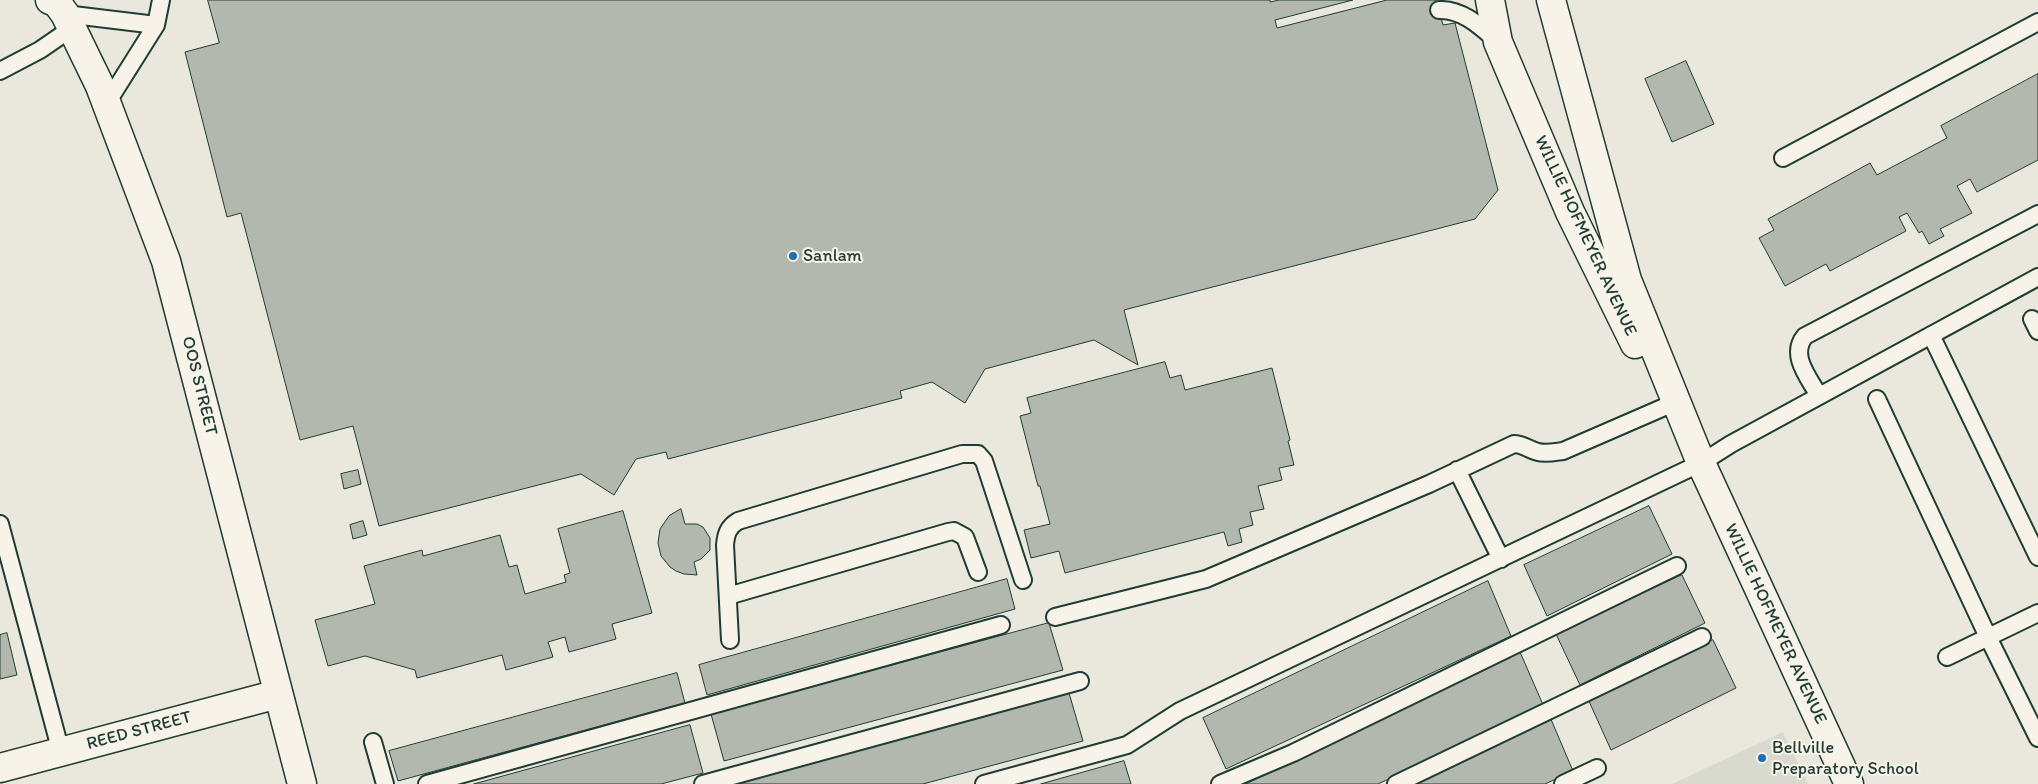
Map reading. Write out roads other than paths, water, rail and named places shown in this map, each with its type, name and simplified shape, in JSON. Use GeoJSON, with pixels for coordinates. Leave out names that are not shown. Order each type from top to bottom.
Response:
{"type":"FeatureCollection","features":[{"type":"Feature","properties":{"kind":"street","name":"WILLIE HOFMEYER AVENUE"},"geometry":{"type":"LineString","coordinates":[[1490,0],[1498,42],[1570,212],[1636,346],[1672,403]]}},
{"type":"Feature","properties":{"kind":"street","name":"WILLIE HOFMEYER AVENUE"},"geometry":{"type":"LineString","coordinates":[[1552,0],[1626,280],[1672,403],[1849,784]]}},
{"type":"Feature","properties":{"kind":"street","name":"OOS STREET"},"geometry":{"type":"LineString","coordinates":[[60,9],[107,103],[169,270],[302,784]]}},
{"type":"Feature","properties":{"kind":"street","name":"REED STREET"},"geometry":{"type":"LineString","coordinates":[[0,768],[278,694]]}},
{"type":"Feature","properties":{"kind":"lane"},"geometry":{"type":"LineString","coordinates":[[107,103],[156,25],[161,0]]}},
{"type":"Feature","properties":{"kind":"lane"},"geometry":{"type":"LineString","coordinates":[[1463,0],[1443,10],[1465,16],[1498,42]]}},
{"type":"Feature","properties":{"kind":"lane"},"geometry":{"type":"LineString","coordinates":[[0,72],[40,50],[60,9],[156,25]]}},
{"type":"Feature","properties":{"kind":"lane"},"geometry":{"type":"LineString","coordinates":[[1783,158],[2038,22]]}},
{"type":"Feature","properties":{"kind":"lane"},"geometry":{"type":"LineString","coordinates":[[1818,396],[1798,355],[1800,342],[1806,336],[2038,214]]}},
{"type":"Feature","properties":{"kind":"lane"},"geometry":{"type":"LineString","coordinates":[[984,784],[1127,745],[1180,711],[1701,463],[1731,444],[2038,277]]}},
{"type":"Feature","properties":{"kind":"lane"},"geometry":{"type":"LineString","coordinates":[[1931,335],[2038,557]]}},
{"type":"Feature","properties":{"kind":"lane"},"geometry":{"type":"LineString","coordinates":[[1877,399],[1988,637],[2038,738]]}},
{"type":"Feature","properties":{"kind":"lane"},"geometry":{"type":"LineString","coordinates":[[1055,617],[1206,578],[1514,444],[1520,444],[1538,452],[1563,451],[1672,403]]}},
{"type":"Feature","properties":{"kind":"lane"},"geometry":{"type":"LineString","coordinates":[[730,640],[725,545],[726,535],[732,525],[738,521],[962,454],[978,454],[984,461],[1023,580]]}},
{"type":"Feature","properties":{"kind":"lane"},"geometry":{"type":"LineString","coordinates":[[1457,470],[1501,559]]}},
{"type":"Feature","properties":{"kind":"lane"},"geometry":{"type":"LineString","coordinates":[[0,524],[61,752]]}},
{"type":"Feature","properties":{"kind":"lane"},"geometry":{"type":"LineString","coordinates":[[728,596],[954,531],[965,537],[978,572]]}},
{"type":"Feature","properties":{"kind":"lane"},"geometry":{"type":"LineString","coordinates":[[1220,784],[1293,753],[1677,566]]}},
{"type":"Feature","properties":{"kind":"lane"},"geometry":{"type":"LineString","coordinates":[[1946,657],[2038,613]]}},
{"type":"Feature","properties":{"kind":"lane"},"geometry":{"type":"LineString","coordinates":[[427,784],[1001,624]]}},
{"type":"Feature","properties":{"kind":"lane"},"geometry":{"type":"LineString","coordinates":[[1396,784],[1702,636]]}},
{"type":"Feature","properties":{"kind":"lane"},"geometry":{"type":"LineString","coordinates":[[702,784],[1080,681]]}},
{"type":"Feature","properties":{"kind":"lane"},"geometry":{"type":"LineString","coordinates":[[373,742],[385,784]]}},
{"type":"Feature","properties":{"kind":"lane"},"geometry":{"type":"LineString","coordinates":[[1563,784],[1597,768]]}},
{"type":"Feature","properties":{"kind":"place","name":"Sanlam"},"geometry":{"type":"Point","coordinates":[793,256]}},
{"type":"Feature","properties":{"kind":"place","name":"Bellville Preparatory School"},"geometry":{"type":"Point","coordinates":[1762,758]}}]}
